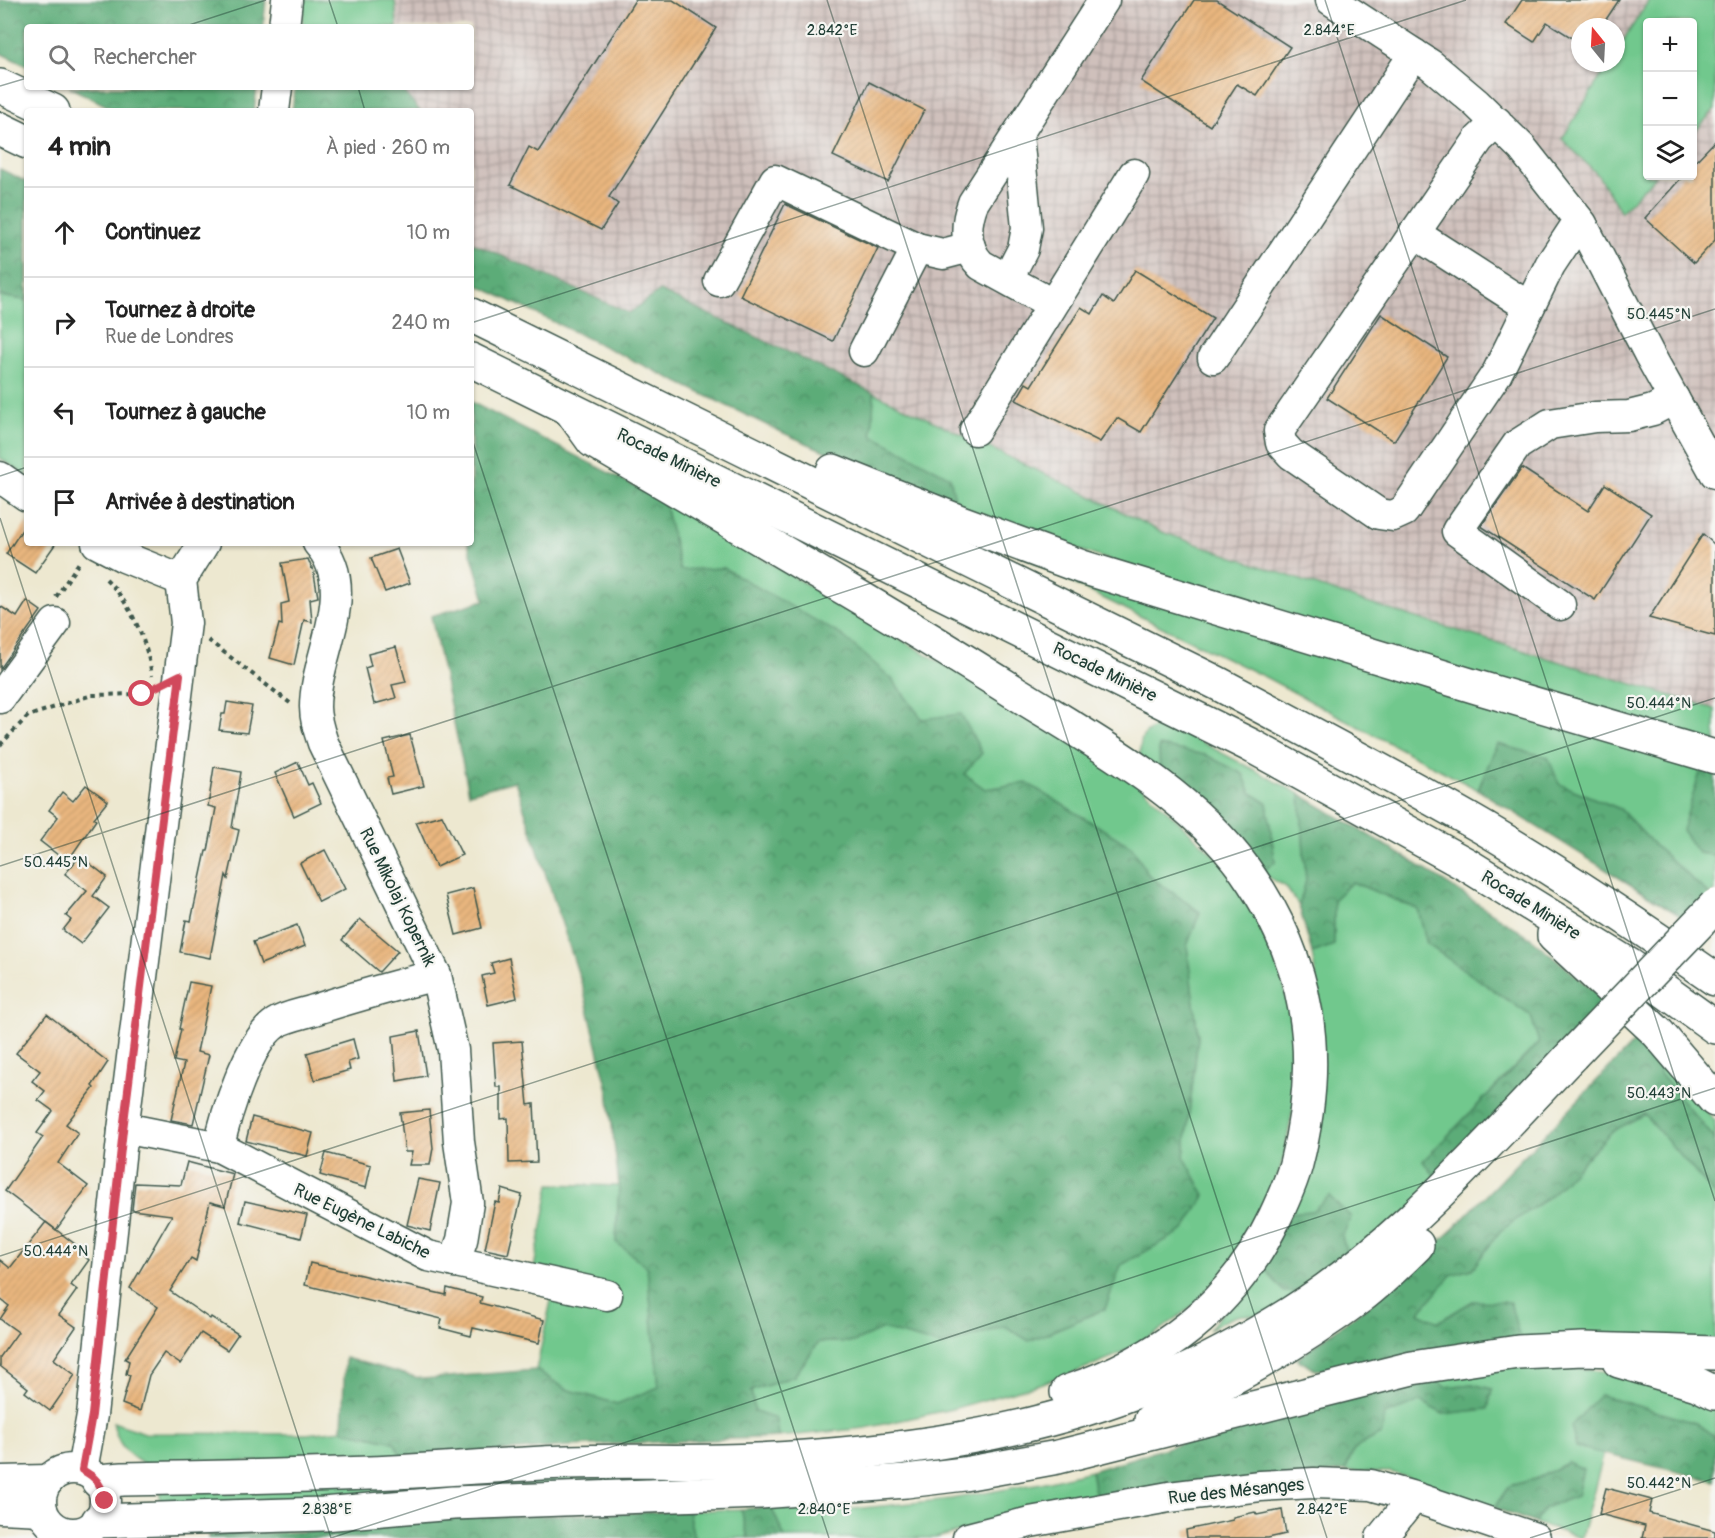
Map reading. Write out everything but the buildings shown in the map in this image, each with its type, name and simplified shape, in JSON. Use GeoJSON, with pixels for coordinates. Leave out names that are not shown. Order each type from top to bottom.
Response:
{"type":"FeatureCollection","features":[{"type":"Feature","properties":{"kind":"highway"},"geometry":{"type":"LineString","coordinates":[[0,86],[47,108]]}},
{"type":"Feature","properties":{"kind":"highway"},"geometry":{"type":"LineString","coordinates":[[0,129],[24,141]]}},
{"type":"Feature","properties":{"kind":"highway"},"geometry":{"type":"LineString","coordinates":[[474,316],[1197,673],[1338,748],[1482,827],[1570,881],[1715,979]]}},
{"type":"Feature","properties":{"kind":"highway","name":"Rocade Minière"},"geometry":{"type":"LineString","coordinates":[[474,361],[1250,745],[1469,866],[1629,965],[1715,1027]]}},
{"type":"Feature","properties":{"kind":"highway"},"geometry":{"type":"LineString","coordinates":[[570,409],[593,441],[940,645],[1157,784],[1212,831],[1244,868],[1272,911],[1292,960],[1306,1009],[1311,1053],[1310,1095],[1292,1181],[1268,1232],[1243,1273],[1209,1310],[1170,1343],[1145,1359],[1094,1383],[1037,1402],[964,1439]]}},
{"type":"Feature","properties":{"kind":"highway"},"geometry":{"type":"LineString","coordinates":[[742,448],[791,454],[963,523],[1082,567],[1715,757]]}},
{"type":"Feature","properties":{"kind":"highway"},"geometry":{"type":"LineString","coordinates":[[1090,1450],[1231,1379],[1289,1345],[1360,1297],[1445,1219],[1715,906]]}},
{"type":"Feature","properties":{"kind":"highway"},"geometry":{"type":"LineString","coordinates":[[1553,918],[1554,936],[1658,1033],[1715,1100]]}},
{"type":"Feature","properties":{"kind":"highway"},"geometry":{"type":"LineString","coordinates":[[90,1476],[123,1479],[370,1473],[563,1462],[754,1460],[860,1453],[964,1439],[1073,1413],[1153,1385],[1214,1357],[1276,1322],[1347,1276],[1388,1243],[1715,935]]}},
{"type":"Feature","properties":{"kind":"highway"},"geometry":{"type":"LineString","coordinates":[[1583,1349],[1697,1384],[1715,1393]]}},
{"type":"Feature","properties":{"kind":"highway"},"geometry":{"type":"LineString","coordinates":[[98,1521],[323,1514],[453,1503],[683,1495],[906,1481],[964,1474],[1090,1450],[1412,1368],[1518,1352],[1583,1349],[1715,1353]]}},
{"type":"Feature","properties":{"kind":"street"},"geometry":{"type":"LineString","coordinates":[[284,24],[287,0]]}},
{"type":"Feature","properties":{"kind":"street"},"geometry":{"type":"LineString","coordinates":[[1052,304],[981,265],[974,258],[967,231],[967,218],[973,203],[1104,0]]}},
{"type":"Feature","properties":{"kind":"street"},"geometry":{"type":"LineString","coordinates":[[1331,0],[1431,65],[1497,122],[1522,148],[1579,221],[1715,473]]}},
{"type":"Feature","properties":{"kind":"street"},"geometry":{"type":"LineString","coordinates":[[1213,358],[1414,54]]}},
{"type":"Feature","properties":{"kind":"street"},"geometry":{"type":"LineString","coordinates":[[274,108],[277,90]]}},
{"type":"Feature","properties":{"kind":"street"},"geometry":{"type":"LineString","coordinates":[[1497,122],[1479,139],[1279,431],[1281,443],[1291,454],[1380,514],[1393,516],[1404,511],[1497,373],[1550,265],[1579,221]]}},
{"type":"Feature","properties":{"kind":"street"},"geometry":{"type":"LineString","coordinates":[[1008,278],[1023,249],[1027,228],[1018,135]]}},
{"type":"Feature","properties":{"kind":"street"},"geometry":{"type":"LineString","coordinates":[[975,430],[1134,174]]}},
{"type":"Feature","properties":{"kind":"street"},"geometry":{"type":"LineString","coordinates":[[718,281],[775,180],[917,248],[942,254],[970,248]]}},
{"type":"Feature","properties":{"kind":"street"},"geometry":{"type":"LineString","coordinates":[[1414,233],[1529,307]]}},
{"type":"Feature","properties":{"kind":"street"},"geometry":{"type":"LineString","coordinates":[[864,351],[917,248]]}},
{"type":"Feature","properties":{"kind":"street"},"geometry":{"type":"LineString","coordinates":[[1560,605],[1457,531],[1517,445],[1550,424],[1595,417],[1629,416],[1653,410],[1674,399]]}},
{"type":"Feature","properties":{"kind":"street"},"geometry":{"type":"LineString","coordinates":[[0,477],[24,494]]}},
{"type":"Feature","properties":{"kind":"street"},"geometry":{"type":"LineString","coordinates":[[90,1476],[92,1415],[123,1130],[186,623],[181,580],[202,546]]}},
{"type":"Feature","properties":{"kind":"street","name":"Rue Mikolaj Kopernik"},"geometry":{"type":"LineString","coordinates":[[320,546],[330,561],[335,580],[336,599],[318,682],[315,707],[317,724],[323,742],[436,975],[453,1050],[459,1142],[468,1203],[462,1240],[454,1262]]}},
{"type":"Feature","properties":{"kind":"street"},"geometry":{"type":"LineString","coordinates":[[93,553],[124,557],[181,580]]}},
{"type":"Feature","properties":{"kind":"street"},"geometry":{"type":"LineString","coordinates":[[0,698],[55,623]]}},
{"type":"Feature","properties":{"kind":"street"},"geometry":{"type":"LineString","coordinates":[[219,1147],[246,1066],[257,1043],[276,1023],[346,999],[436,975]]}},
{"type":"Feature","properties":{"kind":"street","name":"Rue Eugène Labiche"},"geometry":{"type":"LineString","coordinates":[[123,1130],[139,1131],[219,1147],[428,1256],[607,1295]]}},
{"type":"Feature","properties":{"kind":"street"},"geometry":{"type":"LineString","coordinates":[[64,1470],[90,1476],[103,1491],[105,1501],[98,1521],[88,1529],[61,1535],[46,1520],[42,1510],[43,1489],[49,1480],[64,1470]]}},
{"type":"Feature","properties":{"kind":"street"},"geometry":{"type":"LineString","coordinates":[[0,1481],[49,1480]]}},
{"type":"Feature","properties":{"kind":"street","name":"Rue des Mésanges"},"geometry":{"type":"LineString","coordinates":[[968,1538],[1030,1522],[1158,1499],[1260,1485],[1314,1484],[1371,1485],[1414,1497],[1535,1538]]}},
{"type":"Feature","properties":{"kind":"street"},"geometry":{"type":"LineString","coordinates":[[1382,1538],[1414,1497]]}},
{"type":"Feature","properties":{"kind":"street"},"geometry":{"type":"LineString","coordinates":[[0,1508],[42,1510]]}},
{"type":"Feature","properties":{"kind":"path"},"geometry":{"type":"LineString","coordinates":[[55,623],[56,620],[46,613],[81,559],[93,553]]}},
{"type":"Feature","properties":{"kind":"path"},"geometry":{"type":"LineString","coordinates":[[0,745],[28,716],[92,695],[142,694],[154,688],[138,626],[123,598],[102,574]]}},
{"type":"Feature","properties":{"kind":"path"},"geometry":{"type":"LineString","coordinates":[[186,623],[317,724]]}},
{"type":"Feature","properties":{"kind":"shaded area"},"geometry":{"type":"Polygon","coordinates":[[[395,0],[1715,0],[1715,709],[1370,604],[1159,531],[1093,497],[660,291],[630,313],[474,243],[474,108],[403,108],[401,90],[474,90],[474,24],[397,24],[395,0]]]}},
{"type":"Feature","properties":{"kind":"green space"},"geometry":{"type":"Polygon","coordinates":[[[0,0],[266,0],[263,24],[24,24],[24,65],[0,53],[0,0]]]}},
{"type":"Feature","properties":{"kind":"green space"},"geometry":{"type":"Polygon","coordinates":[[[305,0],[395,0],[397,24],[302,24],[305,0]]]}},
{"type":"Feature","properties":{"kind":"green space"},"geometry":{"type":"Polygon","coordinates":[[[1649,0],[1715,0],[1715,109],[1697,129],[1697,18],[1643,18],[1643,180],[1651,180],[1621,212],[1597,174],[1562,139],[1603,72],[1625,72],[1625,38],[1649,0]]]}},
{"type":"Feature","properties":{"kind":"green space"},"geometry":{"type":"Polygon","coordinates":[[[75,90],[257,90],[254,108],[111,108],[75,90]]]}},
{"type":"Feature","properties":{"kind":"green space"},"geometry":{"type":"Polygon","coordinates":[[[295,90],[402,90],[417,108],[292,108],[295,90]]]}},
{"type":"Feature","properties":{"kind":"green space"},"geometry":{"type":"Polygon","coordinates":[[[0,169],[24,181],[24,300],[0,296],[0,169]]]}},
{"type":"Feature","properties":{"kind":"green space"},"geometry":{"type":"Polygon","coordinates":[[[474,243],[629,313],[660,291],[874,393],[872,435],[950,477],[957,509],[779,431],[474,283],[474,243]]]}},
{"type":"Feature","properties":{"kind":"green space"},"geometry":{"type":"Polygon","coordinates":[[[0,296],[24,300],[24,474],[0,458],[0,296]]]}},
{"type":"Feature","properties":{"kind":"green space"},"geometry":{"type":"Polygon","coordinates":[[[874,393],[1093,497],[1159,531],[1370,604],[1715,709],[1715,748],[1189,587],[957,509],[872,435],[874,393]]]}},
{"type":"Feature","properties":{"kind":"green space"},"geometry":{"type":"Polygon","coordinates":[[[474,404],[664,501],[680,570],[724,568],[843,636],[892,679],[922,719],[961,714],[982,753],[964,774],[985,789],[1027,783],[1132,847],[1149,876],[1200,912],[1187,946],[1198,1037],[1184,1156],[1205,1196],[1184,1230],[1121,1265],[1105,1309],[1029,1341],[1005,1326],[943,1346],[883,1329],[854,1342],[819,1342],[794,1376],[751,1391],[755,1412],[776,1419],[778,1437],[571,1446],[403,1459],[394,1442],[342,1430],[345,1358],[423,1379],[536,1370],[566,1389],[617,1404],[659,1387],[647,1267],[616,1242],[619,1186],[608,1090],[583,988],[515,781],[469,793],[431,616],[485,600],[469,546],[474,546],[474,404]]]}},
{"type":"Feature","properties":{"kind":"green space"},"geometry":{"type":"Polygon","coordinates":[[[664,501],[1123,769],[1235,875],[1263,927],[1284,986],[1295,1041],[1295,1098],[1283,1161],[1264,1213],[1232,1264],[1195,1304],[1158,1332],[1115,1356],[1033,1386],[952,1409],[866,1428],[778,1437],[775,1419],[755,1412],[751,1391],[794,1376],[819,1342],[854,1342],[883,1329],[943,1346],[1005,1326],[1029,1341],[1105,1309],[1121,1265],[1184,1230],[1205,1196],[1184,1157],[1198,1037],[1187,946],[1200,912],[1149,876],[1132,847],[1027,783],[985,789],[964,774],[982,753],[922,719],[892,679],[724,568],[680,570],[664,501]]]}},
{"type":"Feature","properties":{"kind":"green space"},"geometry":{"type":"Polygon","coordinates":[[[1017,553],[1703,763],[1698,853],[1715,855],[1715,891],[1710,895],[1655,846],[1620,809],[1559,784],[1497,745],[1478,790],[1267,678],[1080,587],[1017,553]]]}},
{"type":"Feature","properties":{"kind":"green space"},"geometry":{"type":"Polygon","coordinates":[[[1165,723],[1300,794],[1306,881],[1299,906],[1285,886],[1260,873],[1275,862],[1267,803],[1251,793],[1243,774],[1159,747],[1160,776],[1140,761],[1143,736],[1165,723]]]}},
{"type":"Feature","properties":{"kind":"green space"},"geometry":{"type":"Polygon","coordinates":[[[1497,744],[1548,757],[1559,784],[1620,809],[1655,846],[1710,895],[1687,920],[1478,790],[1497,744]]]}},
{"type":"Feature","properties":{"kind":"green space"},"geometry":{"type":"Polygon","coordinates":[[[1159,746],[1206,755],[1243,774],[1251,793],[1267,803],[1275,862],[1260,873],[1160,776],[1159,746]]]}},
{"type":"Feature","properties":{"kind":"green space"},"geometry":{"type":"Polygon","coordinates":[[[1703,763],[1715,767],[1715,855],[1698,853],[1682,830],[1703,763]]]}},
{"type":"Feature","properties":{"kind":"green space"},"geometry":{"type":"Polygon","coordinates":[[[1300,794],[1415,863],[1532,939],[1610,1004],[1441,1183],[1423,1161],[1539,1043],[1531,1016],[1427,944],[1418,909],[1352,882],[1334,899],[1334,945],[1312,953],[1299,906],[1306,881],[1300,794]]]}},
{"type":"Feature","properties":{"kind":"green space"},"geometry":{"type":"Polygon","coordinates":[[[1352,882],[1418,909],[1427,944],[1531,1016],[1539,1042],[1423,1161],[1441,1183],[1350,1264],[1330,1196],[1312,1211],[1291,1213],[1322,1049],[1319,996],[1312,953],[1334,945],[1334,899],[1352,882]]]}},
{"type":"Feature","properties":{"kind":"green space"},"geometry":{"type":"Polygon","coordinates":[[[1641,1035],[1656,1052],[1660,1074],[1715,1139],[1715,1195],[1644,1114],[1611,1132],[1550,1196],[1500,1231],[1472,1269],[1451,1275],[1419,1313],[1438,1322],[1473,1301],[1510,1302],[1520,1339],[1430,1351],[1337,1369],[1315,1370],[1297,1359],[1370,1304],[1454,1228],[1641,1035]]]}},
{"type":"Feature","properties":{"kind":"green space"},"geometry":{"type":"Polygon","coordinates":[[[1656,1052],[1715,1121],[1715,1139],[1660,1074],[1656,1052]]]}},
{"type":"Feature","properties":{"kind":"green space"},"geometry":{"type":"Polygon","coordinates":[[[1645,1114],[1715,1195],[1715,1342],[1520,1339],[1473,1301],[1438,1322],[1419,1313],[1451,1274],[1472,1269],[1500,1231],[1550,1196],[1611,1132],[1645,1114]]]}},
{"type":"Feature","properties":{"kind":"green space"},"geometry":{"type":"Polygon","coordinates":[[[550,1184],[619,1186],[616,1242],[647,1267],[659,1387],[617,1404],[566,1389],[536,1370],[556,1278],[533,1273],[550,1184]]]}},
{"type":"Feature","properties":{"kind":"green space"},"geometry":{"type":"Polygon","coordinates":[[[1329,1196],[1351,1217],[1342,1237],[1350,1264],[1309,1291],[1284,1292],[1260,1263],[1290,1213],[1312,1211],[1329,1196]]]}},
{"type":"Feature","properties":{"kind":"green space"},"geometry":{"type":"Polygon","coordinates":[[[1260,1263],[1309,1291],[1265,1318],[1249,1315],[1236,1316],[1209,1330],[1260,1263]]]}},
{"type":"Feature","properties":{"kind":"green space"},"geometry":{"type":"Polygon","coordinates":[[[1528,1364],[1601,1371],[1692,1396],[1715,1408],[1715,1437],[1696,1423],[1577,1447],[1604,1453],[1581,1538],[1535,1523],[1544,1508],[1577,1496],[1569,1462],[1536,1479],[1509,1486],[1494,1508],[1391,1472],[1345,1471],[1354,1449],[1382,1433],[1384,1415],[1421,1401],[1443,1414],[1488,1408],[1492,1389],[1472,1384],[1446,1387],[1432,1376],[1528,1364]]]}},
{"type":"Feature","properties":{"kind":"green space"},"geometry":{"type":"Polygon","coordinates":[[[1432,1376],[1446,1387],[1472,1384],[1492,1389],[1488,1409],[1443,1414],[1421,1401],[1384,1415],[1382,1433],[1354,1449],[1345,1471],[1097,1502],[1091,1471],[1327,1398],[1432,1376]]]}},
{"type":"Feature","properties":{"kind":"green space"},"geometry":{"type":"Polygon","coordinates":[[[1600,1395],[1696,1423],[1715,1437],[1715,1481],[1576,1447],[1571,1426],[1600,1395]]]}},
{"type":"Feature","properties":{"kind":"green space"},"geometry":{"type":"Polygon","coordinates":[[[113,1422],[145,1433],[306,1434],[342,1430],[394,1442],[403,1459],[143,1464],[123,1447],[113,1422]]]}},
{"type":"Feature","properties":{"kind":"green space"},"geometry":{"type":"Polygon","coordinates":[[[1569,1462],[1583,1469],[1577,1496],[1544,1508],[1535,1523],[1494,1508],[1509,1486],[1536,1479],[1569,1462]]]}},
{"type":"Feature","properties":{"kind":"green space"},"geometry":{"type":"Polygon","coordinates":[[[1091,1471],[1097,1502],[1028,1515],[935,1538],[785,1538],[771,1507],[827,1504],[843,1510],[951,1499],[1041,1483],[1091,1471]]]}},
{"type":"Feature","properties":{"kind":"green space"},"geometry":{"type":"Polygon","coordinates":[[[680,1473],[682,1485],[160,1510],[160,1488],[680,1473]]]}},
{"type":"Feature","properties":{"kind":"green space"},"geometry":{"type":"Polygon","coordinates":[[[771,1507],[785,1538],[748,1538],[741,1509],[771,1507]]]}},
{"type":"Feature","properties":{"kind":"green space"},"geometry":{"type":"Polygon","coordinates":[[[741,1509],[748,1538],[694,1538],[688,1511],[741,1509]]]}},
{"type":"Feature","properties":{"kind":"green space"},"geometry":{"type":"Polygon","coordinates":[[[688,1511],[694,1538],[208,1538],[209,1535],[321,1531],[455,1518],[688,1511]]]}},
{"type":"Feature","properties":{"kind":"route"},"geometry":{"type":"LineString","coordinates":[[105,1501],[98,1481],[82,1470],[92,1415],[123,1130],[180,675],[142,694]]}}]}
